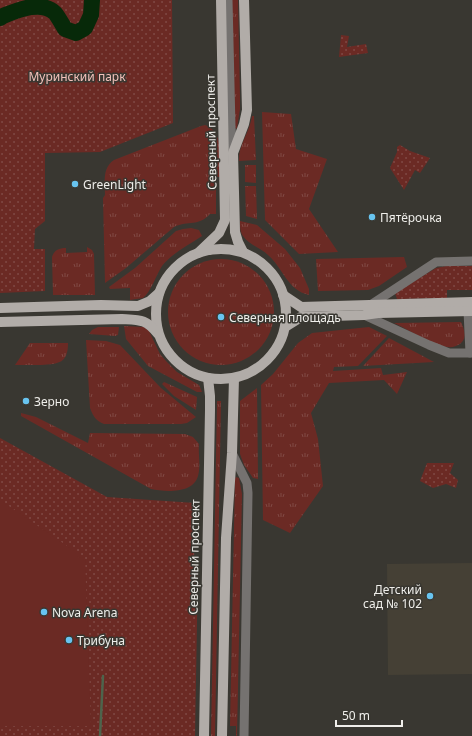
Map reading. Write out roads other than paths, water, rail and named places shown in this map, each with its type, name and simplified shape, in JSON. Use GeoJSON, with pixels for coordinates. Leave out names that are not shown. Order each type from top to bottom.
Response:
{"type":"FeatureCollection","features":[{"type":"Feature","properties":{"kind":"main road","name":"Северный проспект"},"geometry":{"type":"LineString","coordinates":[[198,252],[219,233],[225,220],[221,0]]}},
{"type":"Feature","properties":{"kind":"main road","name":"Северный проспект"},"geometry":{"type":"LineString","coordinates":[[243,252],[235,232],[233,153],[244,124],[247,110],[244,0]]}},
{"type":"Feature","properties":{"kind":"main road"},"geometry":{"type":"LineString","coordinates":[[0,322],[122,319],[145,321],[152,326],[159,335],[166,350],[178,363],[192,372],[208,378],[234,378],[252,371],[267,360],[278,345],[285,327],[286,311],[283,295],[277,280],[267,268],[259,261],[243,252],[219,248],[198,252],[185,259],[174,268],[165,280],[159,293],[156,314],[159,335]]}},
{"type":"Feature","properties":{"kind":"main road"},"geometry":{"type":"LineString","coordinates":[[0,308],[101,305],[138,306],[150,301],[159,293]]}},
{"type":"Feature","properties":{"kind":"main road"},"geometry":{"type":"LineString","coordinates":[[283,295],[301,307],[372,304],[471,308]]}},
{"type":"Feature","properties":{"kind":"main road"},"geometry":{"type":"LineString","coordinates":[[285,327],[302,317],[364,315],[471,308]]}},
{"type":"Feature","properties":{"kind":"main road","name":"Северный проспект"},"geometry":{"type":"LineString","coordinates":[[204,736],[210,410],[208,378]]}},
{"type":"Feature","properties":{"kind":"main road"},"geometry":{"type":"LineString","coordinates":[[222,736],[226,538],[232,453],[234,378]]}},
{"type":"Feature","properties":{"kind":"street","name":"Северный проспект"},"geometry":{"type":"LineString","coordinates":[[228,0],[233,153]]}},
{"type":"Feature","properties":{"kind":"street"},"geometry":{"type":"LineString","coordinates":[[372,304],[436,262],[472,261]]}},
{"type":"Feature","properties":{"kind":"street"},"geometry":{"type":"LineString","coordinates":[[364,315],[449,353],[471,353],[471,308]]}},
{"type":"Feature","properties":{"kind":"street"},"geometry":{"type":"LineString","coordinates":[[232,453],[247,483],[248,493],[244,733]]}},
{"type":"Feature","properties":{"kind":"waterway"},"geometry":{"type":"LineString","coordinates":[[0,18],[29,7],[43,7],[55,13],[65,29],[76,33],[85,28],[91,15],[92,0]]}},
{"type":"Feature","properties":{"kind":"waterway"},"geometry":{"type":"LineString","coordinates":[[100,736],[103,676]]}},
{"type":"Feature","properties":{"kind":"place","name":"GreenLight"},"geometry":{"type":"Point","coordinates":[75,184]}},
{"type":"Feature","properties":{"kind":"place","name":"Пятёрочка"},"geometry":{"type":"Point","coordinates":[372,217]}},
{"type":"Feature","properties":{"kind":"place","name":"Северная площадь"},"geometry":{"type":"Point","coordinates":[221,317]}},
{"type":"Feature","properties":{"kind":"place","name":"Зерно"},"geometry":{"type":"Point","coordinates":[26,401]}},
{"type":"Feature","properties":{"kind":"place","name":"Детский сад № 102"},"geometry":{"type":"Point","coordinates":[430,596]}},
{"type":"Feature","properties":{"kind":"place","name":"Nova Arena"},"geometry":{"type":"Point","coordinates":[44,612]}},
{"type":"Feature","properties":{"kind":"place","name":"Трибуна"},"geometry":{"type":"Point","coordinates":[69,640]}},
{"type":"Feature","properties":{"kind":"park label","name":"Муринский парк"},"geometry":{"type":"Point","coordinates":[77,76]}}]}
